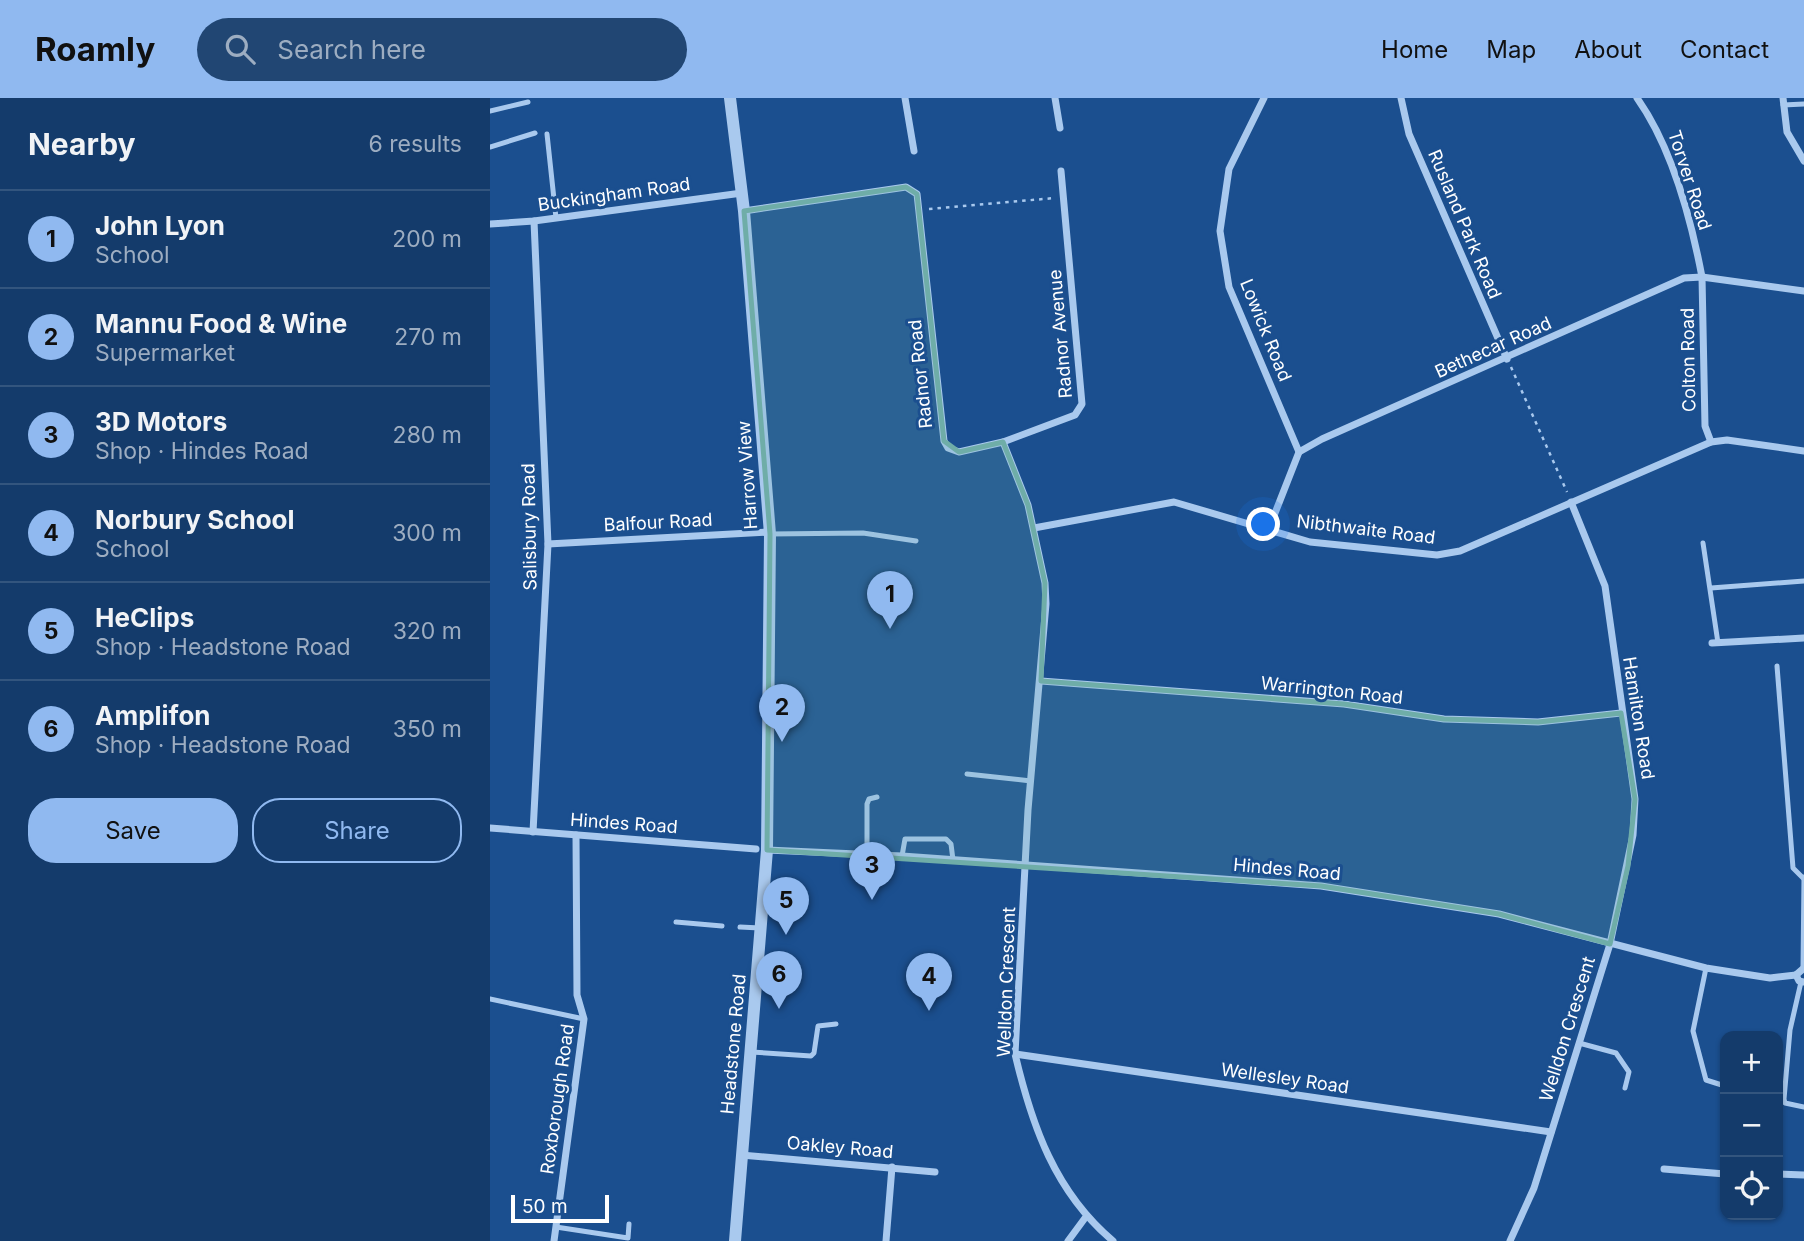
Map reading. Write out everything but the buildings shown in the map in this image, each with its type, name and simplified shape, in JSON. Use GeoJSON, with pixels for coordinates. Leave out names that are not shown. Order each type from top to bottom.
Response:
{"type":"FeatureCollection","features":[{"type":"Feature","properties":{"kind":"street","name":"Harrow View"},"geometry":{"type":"LineString","coordinates":[[730,98],[744,211],[770,533],[761,850]]}},
{"type":"Feature","properties":{"kind":"street"},"geometry":{"type":"LineString","coordinates":[[905,98],[914,150]]}},
{"type":"Feature","properties":{"kind":"street"},"geometry":{"type":"LineString","coordinates":[[1055,98],[1060,128]]}},
{"type":"Feature","properties":{"kind":"street","name":"Lowick Road"},"geometry":{"type":"LineString","coordinates":[[1264,98],[1229,169],[1220,231],[1229,287],[1299,452]]}},
{"type":"Feature","properties":{"kind":"street","name":"Rusland Park Road"},"geometry":{"type":"LineString","coordinates":[[1401,98],[1409,134],[1507,359]]}},
{"type":"Feature","properties":{"kind":"street","name":"Torver Road"},"geometry":{"type":"LineString","coordinates":[[1637,98],[1653,121],[1666,151],[1702,277]]}},
{"type":"Feature","properties":{"kind":"street"},"geometry":{"type":"LineString","coordinates":[[1783,102],[1787,132],[1804,161]]}},
{"type":"Feature","properties":{"kind":"street","name":"Radnor Avenue"},"geometry":{"type":"LineString","coordinates":[[1003,442],[1075,415],[1082,404],[1061,171]]}},
{"type":"Feature","properties":{"kind":"street"},"geometry":{"type":"LineString","coordinates":[[744,211],[906,187],[917,194],[919,210]]}},
{"type":"Feature","properties":{"kind":"street","name":"Buckingham Road"},"geometry":{"type":"LineString","coordinates":[[490,224],[534,222],[742,193]]}},
{"type":"Feature","properties":{"kind":"street","name":"Radnor Road"},"geometry":{"type":"LineString","coordinates":[[919,210],[944,441],[948,449],[959,452],[1003,442]]}},
{"type":"Feature","properties":{"kind":"street","name":"Salisbury Road"},"geometry":{"type":"LineString","coordinates":[[533,832],[548,544],[534,222]]}},
{"type":"Feature","properties":{"kind":"street"},"geometry":{"type":"LineString","coordinates":[[1702,277],[1804,291]]}},
{"type":"Feature","properties":{"kind":"street","name":"Bethecar Road"},"geometry":{"type":"LineString","coordinates":[[1299,452],[1322,439],[1684,278],[1702,277]]}},
{"type":"Feature","properties":{"kind":"street","name":"Colton Road"},"geometry":{"type":"LineString","coordinates":[[1702,277],[1705,426],[1711,442]]}},
{"type":"Feature","properties":{"kind":"street","name":"Nibthwaite Road"},"geometry":{"type":"LineString","coordinates":[[1034,528],[1174,502],[1310,542],[1437,555],[1460,551],[1711,442],[1727,440],[1804,451]]}},
{"type":"Feature","properties":{"kind":"street"},"geometry":{"type":"LineString","coordinates":[[1003,442],[1034,528],[1045,583],[1028,865]]}},
{"type":"Feature","properties":{"kind":"street"},"geometry":{"type":"LineString","coordinates":[[1268,531],[1299,452]]}},
{"type":"Feature","properties":{"kind":"street","name":"Hamilton Road"},"geometry":{"type":"LineString","coordinates":[[1571,502],[1605,586],[1635,799],[1628,866],[1610,944]]}},
{"type":"Feature","properties":{"kind":"street","name":"Balfour Road"},"geometry":{"type":"LineString","coordinates":[[548,544],[770,533]]}},
{"type":"Feature","properties":{"kind":"street"},"geometry":{"type":"LineString","coordinates":[[1715,643],[1804,638]]}},
{"type":"Feature","properties":{"kind":"street","name":"Warrington Road"},"geometry":{"type":"LineString","coordinates":[[1041,681],[1344,704],[1444,719],[1538,722],[1621,713]]}},
{"type":"Feature","properties":{"kind":"street","name":"Hindes Road"},"geometry":{"type":"LineString","coordinates":[[490,828],[761,850],[902,856],[1332,887],[1499,914],[1706,968],[1770,978],[1800,979]]}},
{"type":"Feature","properties":{"kind":"street","name":"Roxborough Road"},"geometry":{"type":"LineString","coordinates":[[554,1241],[584,1019],[577,995],[576,835]]}},
{"type":"Feature","properties":{"kind":"street","name":"Headstone Road"},"geometry":{"type":"LineString","coordinates":[[735,1241],[760,928],[761,850]]}},
{"type":"Feature","properties":{"kind":"street","name":"Welldon Crescent"},"geometry":{"type":"LineString","coordinates":[[1028,865],[1015,1054],[1028,1110],[1043,1144],[1086,1218],[1113,1241]]}},
{"type":"Feature","properties":{"kind":"street","name":"Welldon Crescent"},"geometry":{"type":"LineString","coordinates":[[1510,1241],[1534,1188],[1610,944]]}},
{"type":"Feature","properties":{"kind":"street"},"geometry":{"type":"LineString","coordinates":[[1800,979],[1804,968]]}},
{"type":"Feature","properties":{"kind":"street","name":"Wellesley Road"},"geometry":{"type":"LineString","coordinates":[[1015,1054],[1551,1132]]}},
{"type":"Feature","properties":{"kind":"street","name":"Oakley Road"},"geometry":{"type":"LineString","coordinates":[[741,1155],[936,1172]]}},
{"type":"Feature","properties":{"kind":"street"},"geometry":{"type":"LineString","coordinates":[[887,1241],[892,1167]]}},
{"type":"Feature","properties":{"kind":"street"},"geometry":{"type":"LineString","coordinates":[[1664,1169],[1720,1174]]}},
{"type":"Feature","properties":{"kind":"street"},"geometry":{"type":"LineString","coordinates":[[1783,1174],[1804,1175]]}},
{"type":"Feature","properties":{"kind":"street"},"geometry":{"type":"LineString","coordinates":[[1068,1241],[1086,1218]]}},
{"type":"Feature","properties":{"kind":"lane"},"geometry":{"type":"LineString","coordinates":[[490,111],[528,102]]}},
{"type":"Feature","properties":{"kind":"lane"},"geometry":{"type":"LineString","coordinates":[[1783,102],[1804,104]]}},
{"type":"Feature","properties":{"kind":"lane"},"geometry":{"type":"LineString","coordinates":[[490,147],[535,133]]}},
{"type":"Feature","properties":{"kind":"lane"},"geometry":{"type":"LineString","coordinates":[[547,134],[556,219]]}},
{"type":"Feature","properties":{"kind":"lane"},"geometry":{"type":"LineString","coordinates":[[770,533],[863,533],[916,541]]}},
{"type":"Feature","properties":{"kind":"lane"},"geometry":{"type":"LineString","coordinates":[[1703,543],[1711,588],[1715,643]]}},
{"type":"Feature","properties":{"kind":"lane"},"geometry":{"type":"LineString","coordinates":[[1711,588],[1804,581]]}},
{"type":"Feature","properties":{"kind":"lane"},"geometry":{"type":"LineString","coordinates":[[1777,666],[1793,868],[1803,878],[1804,968]]}},
{"type":"Feature","properties":{"kind":"lane"},"geometry":{"type":"LineString","coordinates":[[967,774],[1031,781]]}},
{"type":"Feature","properties":{"kind":"lane"},"geometry":{"type":"LineString","coordinates":[[867,854],[867,804],[869,799],[877,797]]}},
{"type":"Feature","properties":{"kind":"lane"},"geometry":{"type":"LineString","coordinates":[[902,856],[905,839],[946,839],[951,844],[953,860]]}},
{"type":"Feature","properties":{"kind":"lane"},"geometry":{"type":"LineString","coordinates":[[676,922],[722,926]]}},
{"type":"Feature","properties":{"kind":"lane"},"geometry":{"type":"LineString","coordinates":[[740,927],[760,928]]}},
{"type":"Feature","properties":{"kind":"lane"},"geometry":{"type":"LineString","coordinates":[[1706,968],[1692,1031],[1706,1080],[1720,1084]]}},
{"type":"Feature","properties":{"kind":"lane"},"geometry":{"type":"LineString","coordinates":[[1800,979],[1790,1030],[1784,1099],[1785,1103],[1804,1107]]}},
{"type":"Feature","properties":{"kind":"lane"},"geometry":{"type":"LineString","coordinates":[[490,999],[584,1019]]}},
{"type":"Feature","properties":{"kind":"lane"},"geometry":{"type":"LineString","coordinates":[[750,1051],[810,1056],[814,1053],[818,1026],[836,1024]]}},
{"type":"Feature","properties":{"kind":"lane"},"geometry":{"type":"LineString","coordinates":[[1579,1043],[1616,1053],[1629,1073],[1625,1087]]}},
{"type":"Feature","properties":{"kind":"lane"},"geometry":{"type":"LineString","coordinates":[[556,1227],[628,1240],[629,1224]]}},
{"type":"Feature","properties":{"kind":"path"},"geometry":{"type":"LineString","coordinates":[[919,210],[1064,198]]}},
{"type":"Feature","properties":{"kind":"path"},"geometry":{"type":"LineString","coordinates":[[1507,359],[1571,502]]}},
{"type":"Feature","properties":{"kind":"highlighted area"},"geometry":{"type":"Polygon","coordinates":[[[906,187],[917,194],[944,441],[959,452],[1003,442],[1028,505],[1045,583],[1041,681],[1344,704],[1444,719],[1538,722],[1621,713],[1635,799],[1628,866],[1610,944],[1499,914],[1321,886],[767,850],[770,534],[744,211],[906,187]]]}},
{"type":"Feature","properties":{"kind":"place","name":"John Lyon"},"geometry":{"type":"Point","coordinates":[890,629]}},
{"type":"Feature","properties":{"kind":"place","name":"Mannu Food & Wine"},"geometry":{"type":"Point","coordinates":[782,742]}},
{"type":"Feature","properties":{"kind":"place","name":"3D Motors"},"geometry":{"type":"Point","coordinates":[872,900]}},
{"type":"Feature","properties":{"kind":"place","name":"HeClips"},"geometry":{"type":"Point","coordinates":[786,935]}},
{"type":"Feature","properties":{"kind":"place","name":"Amplifon"},"geometry":{"type":"Point","coordinates":[779,1009]}},
{"type":"Feature","properties":{"kind":"place","name":"Norbury School"},"geometry":{"type":"Point","coordinates":[929,1011]}}]}
